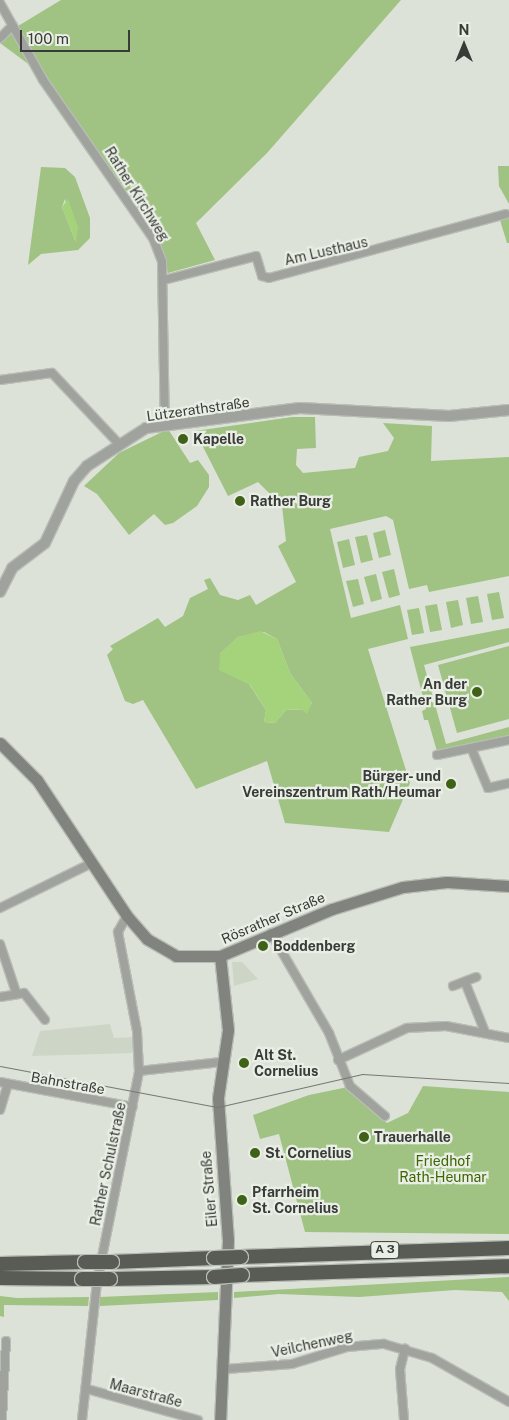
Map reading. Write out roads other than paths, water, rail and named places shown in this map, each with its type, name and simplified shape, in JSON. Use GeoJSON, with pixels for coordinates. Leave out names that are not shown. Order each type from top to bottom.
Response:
{"type":"FeatureCollection","features":[{"type":"Feature","properties":{"kind":"highway","name":"A 3"},"geometry":{"type":"LineString","coordinates":[[0,1264],[112,1262],[509,1248]]}},
{"type":"Feature","properties":{"kind":"highway","name":"A 3"},"geometry":{"type":"LineString","coordinates":[[0,1278],[110,1279],[214,1277],[509,1266]]}},
{"type":"Feature","properties":{"kind":"main road","name":"Rösrather Straße"},"geometry":{"type":"LineString","coordinates":[[0,743],[32,773],[127,916],[169,954],[220,956],[271,933],[403,888],[448,882],[509,886]]}},
{"type":"Feature","properties":{"kind":"main road","name":"Eiler Straße"},"geometry":{"type":"LineString","coordinates":[[220,956],[228,1022],[218,1098],[228,1222],[226,1368],[220,1420]]}},
{"type":"Feature","properties":{"kind":"street","name":"Rather Kirchweg"},"geometry":{"type":"LineString","coordinates":[[0,3],[32,55],[43,80],[153,238],[164,280],[165,425]]}},
{"type":"Feature","properties":{"kind":"street"},"geometry":{"type":"LineString","coordinates":[[0,38],[13,24]]}},
{"type":"Feature","properties":{"kind":"street","name":"Am Lusthaus"},"geometry":{"type":"LineString","coordinates":[[164,280],[256,256],[262,276],[269,278],[506,214]]}},
{"type":"Feature","properties":{"kind":"street"},"geometry":{"type":"LineString","coordinates":[[0,380],[52,373],[118,443]]}},
{"type":"Feature","properties":{"kind":"street","name":"Lützerathstraße"},"geometry":{"type":"LineString","coordinates":[[0,592],[12,568],[45,543],[74,481],[118,443],[146,428],[300,408],[449,416],[509,410]]}},
{"type":"Feature","properties":{"kind":"street"},"geometry":{"type":"LineString","coordinates":[[437,755],[472,750],[509,740]]}},
{"type":"Feature","properties":{"kind":"street"},"geometry":{"type":"LineString","coordinates":[[472,750],[488,788],[509,783]]}},
{"type":"Feature","properties":{"kind":"street"},"geometry":{"type":"LineString","coordinates":[[0,908],[92,863]]}},
{"type":"Feature","properties":{"kind":"street","name":"Rather Schulstraße"},"geometry":{"type":"LineString","coordinates":[[82,1420],[88,1389],[97,1282],[139,1071],[137,1030],[118,932],[127,916]]}},
{"type":"Feature","properties":{"kind":"street"},"geometry":{"type":"LineString","coordinates":[[271,933],[329,1033],[338,1060],[350,1086],[385,1116]]}},
{"type":"Feature","properties":{"kind":"street"},"geometry":{"type":"LineString","coordinates":[[0,944],[16,992]]}},
{"type":"Feature","properties":{"kind":"street"},"geometry":{"type":"LineString","coordinates":[[453,986],[476,977]]}},
{"type":"Feature","properties":{"kind":"street"},"geometry":{"type":"LineString","coordinates":[[465,982],[485,1032]]}},
{"type":"Feature","properties":{"kind":"street"},"geometry":{"type":"LineString","coordinates":[[0,997],[16,992],[28,995],[45,1020]]}},
{"type":"Feature","properties":{"kind":"street"},"geometry":{"type":"LineString","coordinates":[[338,1060],[406,1028],[446,1026],[509,1038]]}},
{"type":"Feature","properties":{"kind":"street"},"geometry":{"type":"LineString","coordinates":[[139,1071],[222,1062]]}},
{"type":"Feature","properties":{"kind":"street"},"geometry":{"type":"LineString","coordinates":[[0,1110],[4,1083]]}},
{"type":"Feature","properties":{"kind":"street","name":"Bahnstraße"},"geometry":{"type":"LineString","coordinates":[[4,1083],[133,1107]]}},
{"type":"Feature","properties":{"kind":"street"},"geometry":{"type":"LineString","coordinates":[[2,1420],[6,1341]]}},
{"type":"Feature","properties":{"kind":"street","name":"Veilchenweg"},"geometry":{"type":"LineString","coordinates":[[226,1368],[292,1364],[347,1347],[405,1348],[509,1402]]}},
{"type":"Feature","properties":{"kind":"street"},"geometry":{"type":"LineString","coordinates":[[404,1420],[400,1369],[405,1348]]}},
{"type":"Feature","properties":{"kind":"street","name":"Maarstraße"},"geometry":{"type":"LineString","coordinates":[[88,1389],[198,1420]]}},
{"type":"Feature","properties":{"kind":"tram line"},"geometry":{"type":"LineString","coordinates":[[0,1066],[218,1107],[362,1074],[509,1083]]}},
{"type":"Feature","properties":{"kind":"place","name":"Kapelle"},"geometry":{"type":"Point","coordinates":[183,439]}},
{"type":"Feature","properties":{"kind":"place","name":"Rather Burg"},"geometry":{"type":"Point","coordinates":[240,501]}},
{"type":"Feature","properties":{"kind":"place","name":"An der Rather Burg"},"geometry":{"type":"Point","coordinates":[477,692]}},
{"type":"Feature","properties":{"kind":"place","name":"Bürger- und Vereinszentrum Rath/Heumar"},"geometry":{"type":"Point","coordinates":[451,784]}},
{"type":"Feature","properties":{"kind":"place","name":"Boddenberg"},"geometry":{"type":"Point","coordinates":[263,946]}},
{"type":"Feature","properties":{"kind":"place","name":"Alt St. Cornelius"},"geometry":{"type":"Point","coordinates":[244,1063]}},
{"type":"Feature","properties":{"kind":"place","name":"Trauerhalle"},"geometry":{"type":"Point","coordinates":[364,1137]}},
{"type":"Feature","properties":{"kind":"place","name":"St. Cornelius"},"geometry":{"type":"Point","coordinates":[255,1153]}},
{"type":"Feature","properties":{"kind":"place","name":"Pfarrheim St. Cornelius"},"geometry":{"type":"Point","coordinates":[242,1200]}},
{"type":"Feature","properties":{"kind":"park label","name":"Friedhof Rath-Heumar"},"geometry":{"type":"Point","coordinates":[443,1170]}}]}
